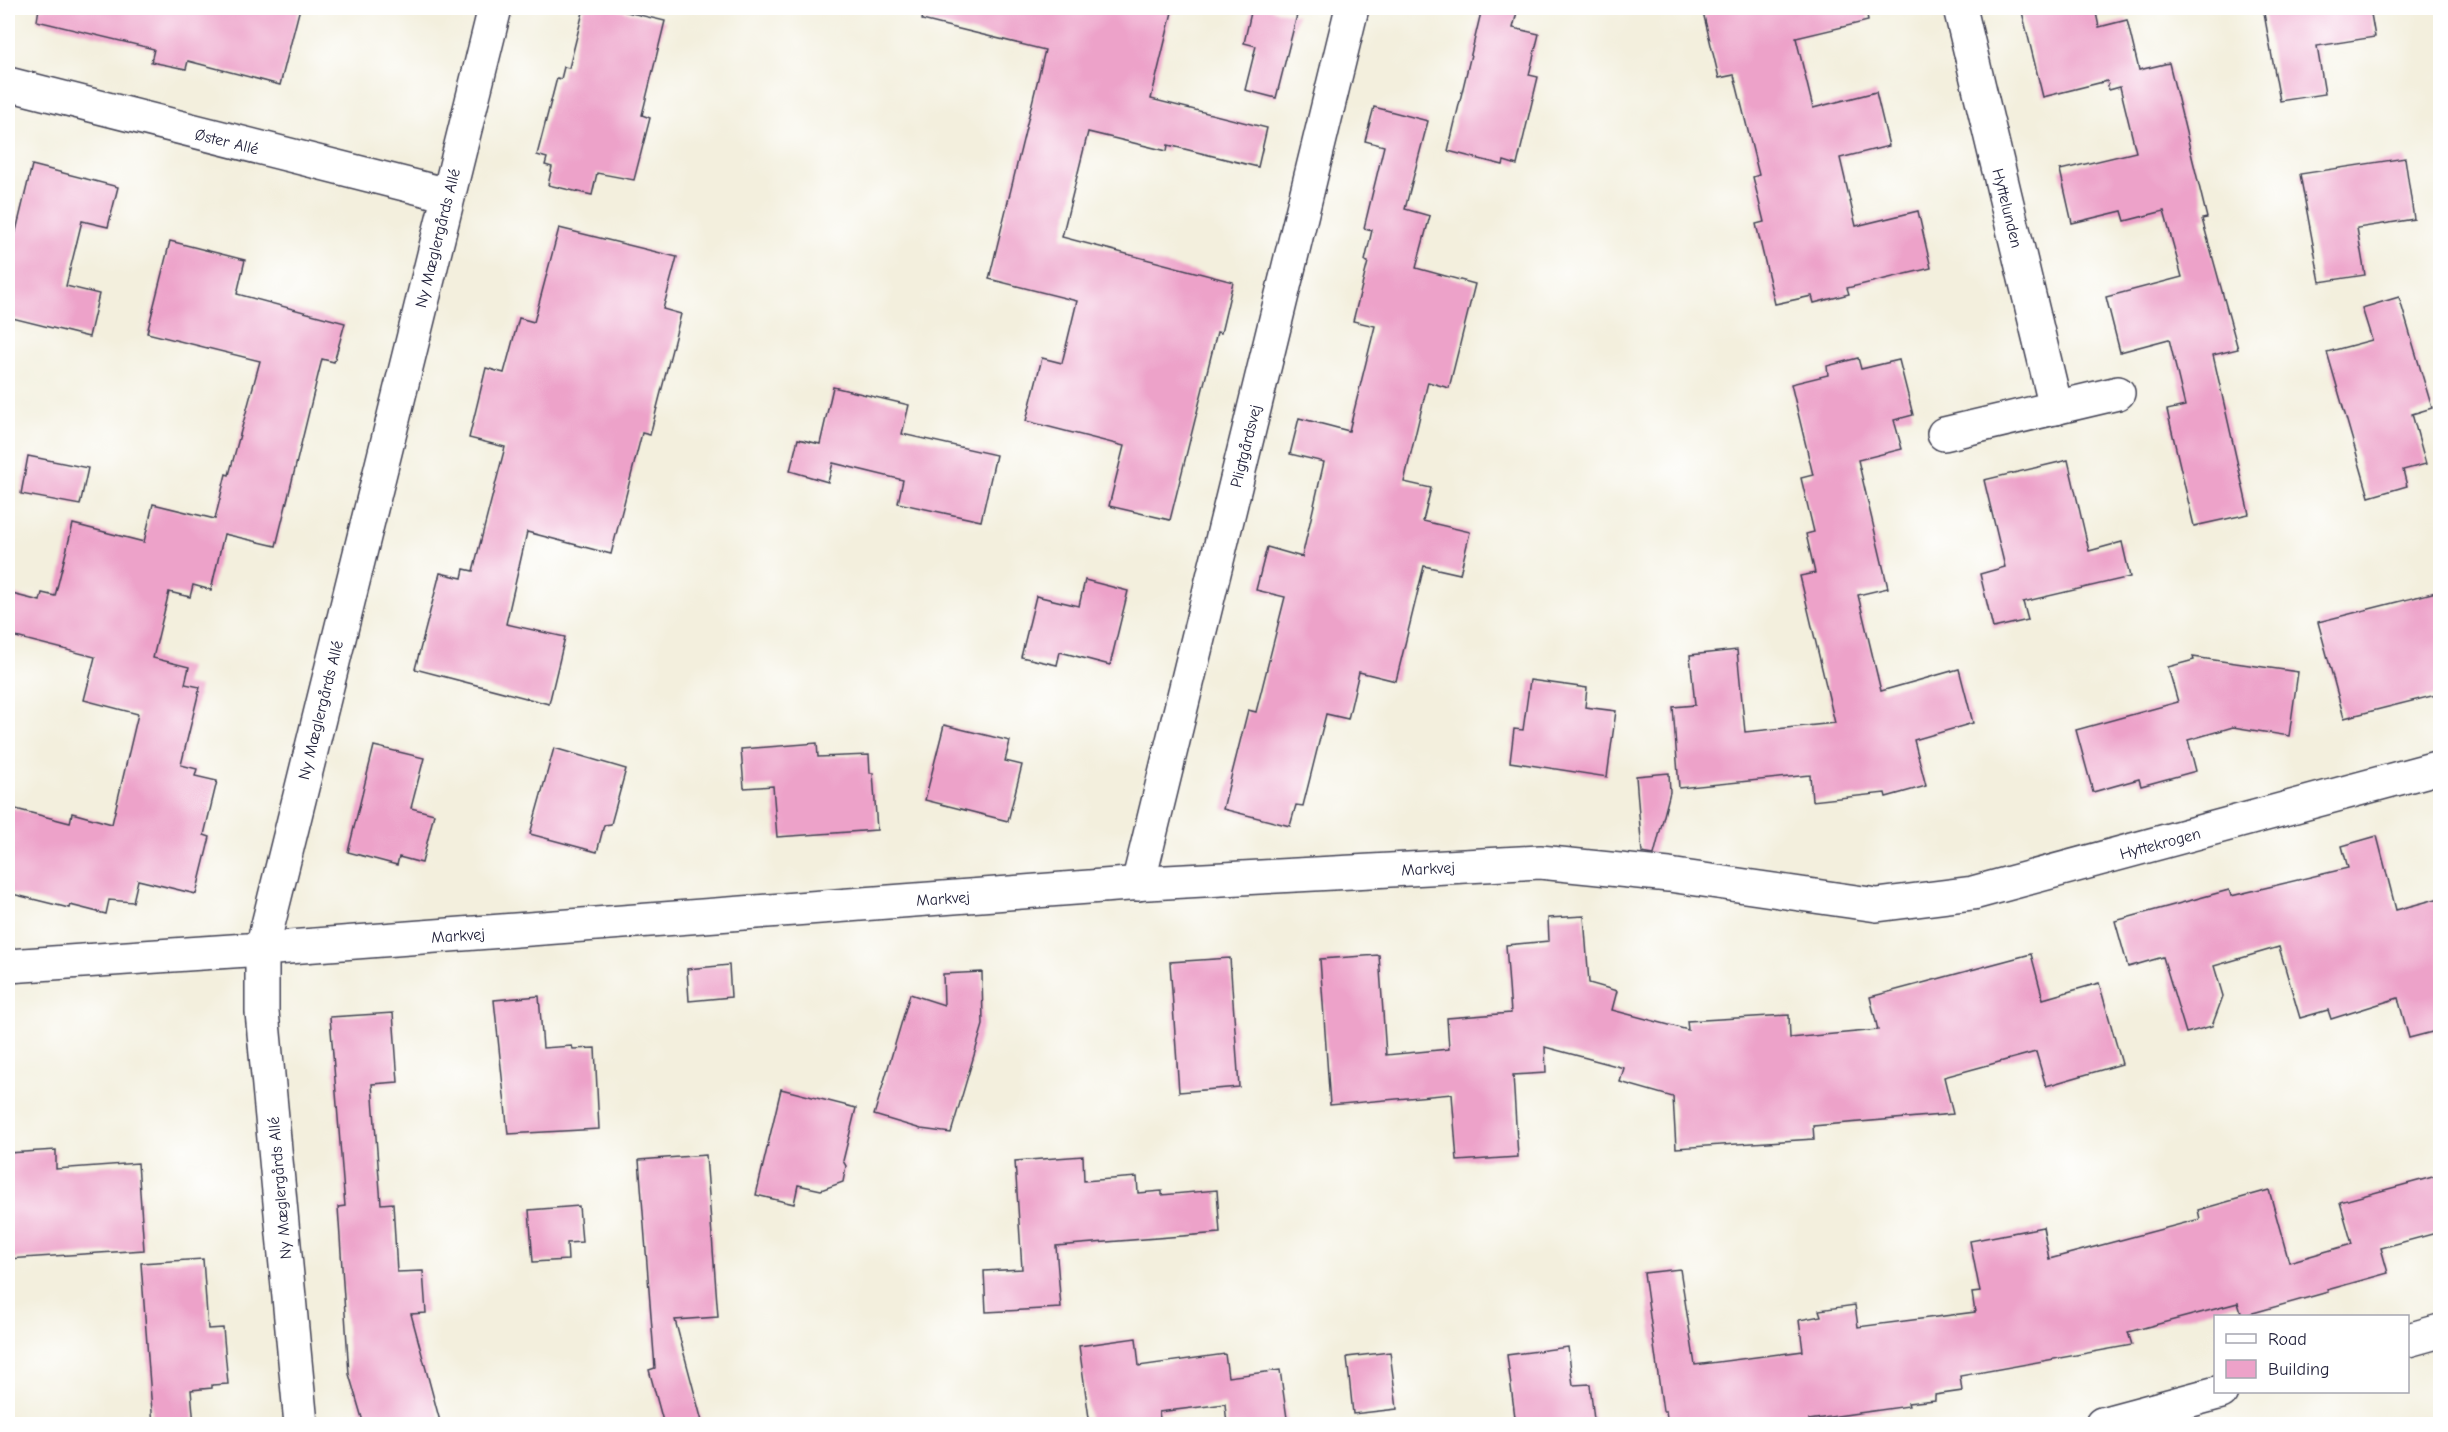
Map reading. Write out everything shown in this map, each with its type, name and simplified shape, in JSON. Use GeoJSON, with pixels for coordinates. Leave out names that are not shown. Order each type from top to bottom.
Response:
{"type":"FeatureCollection","features":[{"type":"Feature","properties":{"kind":"street","name":"Ny Mæglergårds Allé"},"geometry":{"type":"LineString","coordinates":[[301,1425],[262,1012],[262,950],[495,8]]}},
{"type":"Feature","properties":{"kind":"street","name":"Pligtgårdsvej"},"geometry":{"type":"LineString","coordinates":[[1138,884],[1352,8]]}},
{"type":"Feature","properties":{"kind":"street","name":"Hyttelunden"},"geometry":{"type":"LineString","coordinates":[[1960,8],[2056,408]]}},
{"type":"Feature","properties":{"kind":"street","name":"Øster Allé"},"geometry":{"type":"LineString","coordinates":[[8,84],[448,195]]}},
{"type":"Feature","properties":{"kind":"street"},"geometry":{"type":"LineString","coordinates":[[1944,434],[2118,393]]}},
{"type":"Feature","properties":{"kind":"street","name":"Hyttekrogen"},"geometry":{"type":"LineString","coordinates":[[1877,905],[1973,893],[2440,767]]}},
{"type":"Feature","properties":{"kind":"street","name":"Markvej"},"geometry":{"type":"LineString","coordinates":[[8,966],[262,950],[1138,884],[1540,862],[1669,875],[1877,905]]}},
{"type":"Feature","properties":{"kind":"street"},"geometry":{"type":"LineString","coordinates":[[2409,1340],[2440,1330]]}},
{"type":"Feature","properties":{"kind":"street"},"geometry":{"type":"LineString","coordinates":[[2102,1425],[2217,1393]]}},
{"type":"Feature","properties":{"kind":"building"},"geometry":{"type":"Polygon","coordinates":[[[39,8],[300,8],[280,85],[188,61],[186,69],[151,62],[154,49],[37,21],[39,8]]]}},
{"type":"Feature","properties":{"kind":"building"},"geometry":{"type":"Polygon","coordinates":[[[584,8],[610,8],[665,21],[642,115],[650,118],[634,180],[597,173],[592,195],[548,185],[552,167],[545,165],[547,158],[537,155],[557,78],[561,79],[564,67],[569,68],[584,8]]]}},
{"type":"Feature","properties":{"kind":"building"},"geometry":{"type":"Polygon","coordinates":[[[924,8],[1173,8],[1151,99],[1267,128],[1258,167],[1168,145],[1167,151],[1088,132],[1062,237],[1233,282],[1221,333],[1217,332],[1170,520],[1109,506],[1124,446],[1026,421],[1042,358],[1062,363],[1077,301],[989,279],[1045,50],[922,20],[924,8]]]}},
{"type":"Feature","properties":{"kind":"building"},"geometry":{"type":"Polygon","coordinates":[[[1252,8],[1266,8],[1297,15],[1276,98],[1245,90],[1256,46],[1244,43],[1252,8]]]}},
{"type":"Feature","properties":{"kind":"building"},"geometry":{"type":"Polygon","coordinates":[[[1482,8],[1518,8],[1513,28],[1539,34],[1529,75],[1538,77],[1517,165],[1504,161],[1503,165],[1448,151],[1482,8]]]}},
{"type":"Feature","properties":{"kind":"building"},"geometry":{"type":"Polygon","coordinates":[[[1702,8],[1866,8],[1868,21],[1796,38],[1813,108],[1876,92],[1889,146],[1840,158],[1856,226],[1918,211],[1931,268],[1847,288],[1849,294],[1814,303],[1812,296],[1775,304],[1756,224],[1764,222],[1753,177],[1759,175],[1734,75],[1719,78],[1702,8]]]}},
{"type":"Feature","properties":{"kind":"building"},"geometry":{"type":"Polygon","coordinates":[[[2021,8],[2095,8],[2099,27],[2127,20],[2139,70],[2169,63],[2207,218],[2202,219],[2238,349],[2213,355],[2249,514],[2194,526],[2167,410],[2185,406],[2169,339],[2120,352],[2106,297],[2182,277],[2164,211],[2125,221],[2122,211],[2072,223],[2060,170],[2136,152],[2120,87],[2109,90],[2107,81],[2043,97],[2021,8]]]}},
{"type":"Feature","properties":{"kind":"building"},"geometry":{"type":"Polygon","coordinates":[[[2263,8],[2370,8],[2375,37],[2317,46],[2325,94],[2280,101],[2263,8]]]}},
{"type":"Feature","properties":{"kind":"building"},"geometry":{"type":"Polygon","coordinates":[[[1374,107],[1428,121],[1405,209],[1430,216],[1416,268],[1475,284],[1449,388],[1428,382],[1404,482],[1431,488],[1423,521],[1470,532],[1460,574],[1424,566],[1396,681],[1359,672],[1348,719],[1326,714],[1303,806],[1296,805],[1290,826],[1223,809],[1248,710],[1256,712],[1285,597],[1256,590],[1267,547],[1302,557],[1324,462],[1290,454],[1299,418],[1349,431],[1375,326],[1353,321],[1368,262],[1365,261],[1372,230],[1364,228],[1384,146],[1365,141],[1374,107]]]}},
{"type":"Feature","properties":{"kind":"building"},"geometry":{"type":"Polygon","coordinates":[[[2405,158],[2414,219],[2357,228],[2365,275],[2320,282],[2300,174],[2405,158]]]}},
{"type":"Feature","properties":{"kind":"building"},"geometry":{"type":"Polygon","coordinates":[[[32,165],[118,187],[108,227],[82,221],[66,286],[99,294],[89,337],[8,317],[8,264],[32,165]]]}},
{"type":"Feature","properties":{"kind":"building"},"geometry":{"type":"Polygon","coordinates":[[[559,228],[677,257],[663,309],[681,314],[650,435],[642,433],[611,554],[527,532],[506,624],[565,637],[549,704],[415,669],[440,573],[462,578],[464,569],[473,571],[505,447],[469,438],[486,368],[504,373],[519,318],[534,322],[559,228]]]}},
{"type":"Feature","properties":{"kind":"building"},"geometry":{"type":"Polygon","coordinates":[[[170,241],[245,260],[237,294],[345,323],[334,362],[322,359],[276,546],[224,534],[211,590],[193,585],[190,597],[169,592],[153,658],[189,667],[185,684],[200,687],[181,765],[197,769],[195,776],[217,781],[204,835],[210,837],[196,894],[138,880],[133,902],[109,900],[106,914],[70,905],[69,908],[8,893],[8,807],[70,823],[72,813],[112,824],[138,714],[84,700],[95,657],[8,635],[8,593],[40,601],[42,593],[55,596],[73,524],[144,542],[153,504],[215,519],[260,361],[147,333],[170,241]]]}},
{"type":"Feature","properties":{"kind":"building"},"geometry":{"type":"Polygon","coordinates":[[[2399,297],[2432,408],[2412,414],[2426,464],[2403,470],[2407,486],[2369,497],[2327,352],[2372,340],[2362,308],[2399,297]]]}},
{"type":"Feature","properties":{"kind":"building"},"geometry":{"type":"Polygon","coordinates":[[[1858,358],[1861,369],[1899,360],[1913,415],[1894,420],[1902,449],[1858,460],[1888,588],[1858,595],[1881,691],[1959,669],[1973,723],[1914,740],[1926,786],[1886,797],[1885,793],[1812,801],[1810,775],[1679,788],[1673,707],[1695,705],[1690,655],[1737,650],[1745,732],[1835,723],[1800,576],[1815,573],[1806,534],[1814,532],[1801,478],[1813,475],[1791,384],[1828,375],[1827,366],[1858,358]]]}},
{"type":"Feature","properties":{"kind":"building"},"geometry":{"type":"Polygon","coordinates":[[[833,387],[909,405],[902,434],[996,455],[981,521],[898,503],[903,480],[833,463],[828,482],[790,471],[798,439],[820,444],[833,387]]]}},
{"type":"Feature","properties":{"kind":"building"},"geometry":{"type":"Polygon","coordinates":[[[28,456],[88,468],[80,505],[21,494],[28,456]]]}},
{"type":"Feature","properties":{"kind":"building"},"geometry":{"type":"Polygon","coordinates":[[[2068,460],[2089,551],[2122,542],[2130,577],[2023,602],[2028,620],[1993,628],[1980,574],[2005,567],[1984,480],[2068,460]]]}},
{"type":"Feature","properties":{"kind":"building"},"geometry":{"type":"Polygon","coordinates":[[[1085,580],[1128,591],[1110,665],[1060,652],[1057,665],[1021,657],[1036,596],[1079,606],[1085,580]]]}},
{"type":"Feature","properties":{"kind":"building"},"geometry":{"type":"Polygon","coordinates":[[[2440,591],[2440,694],[2344,718],[2318,622],[2440,591]]]}},
{"type":"Feature","properties":{"kind":"building"},"geometry":{"type":"Polygon","coordinates":[[[2193,657],[2298,672],[2289,736],[2233,727],[2188,740],[2196,771],[2141,786],[2139,779],[2093,792],[2076,730],[2178,702],[2168,667],[2194,660],[2193,657]]]}},
{"type":"Feature","properties":{"kind":"building"},"geometry":{"type":"Polygon","coordinates":[[[1530,680],[1587,688],[1585,707],[1616,711],[1607,777],[1510,762],[1514,729],[1523,730],[1530,680]]]}},
{"type":"Feature","properties":{"kind":"building"},"geometry":{"type":"Polygon","coordinates":[[[944,725],[1010,741],[1005,761],[1022,765],[1008,821],[925,800],[944,725]]]}},
{"type":"Feature","properties":{"kind":"building"},"geometry":{"type":"Polygon","coordinates":[[[817,743],[818,757],[869,755],[870,773],[873,773],[877,830],[777,837],[773,786],[744,788],[741,749],[817,743]]]}},
{"type":"Feature","properties":{"kind":"building"},"geometry":{"type":"Polygon","coordinates":[[[374,746],[424,758],[411,808],[434,814],[422,863],[399,857],[397,865],[348,852],[374,746]]]}},
{"type":"Feature","properties":{"kind":"building"},"geometry":{"type":"Polygon","coordinates":[[[554,748],[626,769],[611,824],[604,825],[597,852],[530,834],[554,748]]]}},
{"type":"Feature","properties":{"kind":"building"},"geometry":{"type":"Polygon","coordinates":[[[1669,773],[1670,792],[1654,855],[1642,853],[1636,776],[1669,773]]]}},
{"type":"Feature","properties":{"kind":"building"},"geometry":{"type":"Polygon","coordinates":[[[2377,836],[2396,910],[2440,898],[2440,1030],[2409,1038],[2398,998],[2331,1019],[2328,1010],[2300,1018],[2279,947],[2214,966],[2223,996],[2212,1026],[2186,1033],[2163,957],[2128,967],[2115,921],[2229,890],[2231,896],[2348,868],[2342,846],[2377,836]]]}},
{"type":"Feature","properties":{"kind":"building"},"geometry":{"type":"Polygon","coordinates":[[[1584,916],[1589,983],[1617,991],[1612,1010],[1688,1030],[1687,1021],[1789,1015],[1790,1038],[1878,1030],[1870,997],[2031,954],[2043,999],[2099,983],[2122,1064],[2046,1086],[2036,1052],[1944,1077],[1953,1114],[1813,1126],[1814,1139],[1676,1148],[1673,1097],[1620,1082],[1624,1068],[1545,1047],[1546,1073],[1513,1075],[1518,1157],[1457,1161],[1452,1094],[1330,1105],[1320,959],[1379,955],[1386,1055],[1449,1049],[1447,1018],[1511,1013],[1506,945],[1549,941],[1548,918],[1584,916]]]}},
{"type":"Feature","properties":{"kind":"building"},"geometry":{"type":"Polygon","coordinates":[[[1230,958],[1239,1087],[1179,1092],[1170,962],[1230,958]]]}},
{"type":"Feature","properties":{"kind":"building"},"geometry":{"type":"Polygon","coordinates":[[[729,965],[731,997],[689,1001],[687,969],[729,965]]]}},
{"type":"Feature","properties":{"kind":"building"},"geometry":{"type":"Polygon","coordinates":[[[982,972],[983,1025],[951,1133],[921,1129],[874,1115],[910,994],[944,1005],[943,974],[982,972]]]}},
{"type":"Feature","properties":{"kind":"building"},"geometry":{"type":"Polygon","coordinates":[[[539,996],[543,1048],[572,1046],[573,1049],[595,1048],[599,1129],[508,1134],[494,1000],[539,996]]]}},
{"type":"Feature","properties":{"kind":"building"},"geometry":{"type":"Polygon","coordinates":[[[393,1013],[398,1082],[372,1084],[381,1204],[393,1203],[397,1272],[423,1271],[426,1313],[411,1314],[441,1425],[364,1425],[349,1374],[338,1207],[345,1206],[330,1017],[393,1013]]]}},
{"type":"Feature","properties":{"kind":"building"},"geometry":{"type":"Polygon","coordinates":[[[781,1089],[856,1108],[843,1161],[846,1166],[843,1182],[821,1190],[798,1185],[794,1204],[756,1195],[781,1089]]]}},
{"type":"Feature","properties":{"kind":"building"},"geometry":{"type":"Polygon","coordinates":[[[56,1150],[56,1169],[138,1163],[144,1250],[8,1259],[8,1153],[56,1150]]]}},
{"type":"Feature","properties":{"kind":"building"},"geometry":{"type":"Polygon","coordinates":[[[706,1155],[718,1317],[675,1320],[703,1425],[664,1425],[649,1370],[655,1368],[639,1160],[706,1155]]]}},
{"type":"Feature","properties":{"kind":"building"},"geometry":{"type":"Polygon","coordinates":[[[1083,1156],[1084,1181],[1137,1177],[1138,1193],[1162,1191],[1162,1195],[1217,1190],[1220,1233],[1056,1246],[1061,1308],[986,1312],[984,1271],[1022,1269],[1015,1161],[1083,1156]]]}},
{"type":"Feature","properties":{"kind":"building"},"geometry":{"type":"Polygon","coordinates":[[[2440,1175],[2440,1232],[2381,1248],[2388,1273],[2246,1315],[2242,1315],[2238,1303],[2128,1332],[2132,1345],[1960,1376],[1962,1391],[1935,1395],[1935,1400],[1908,1403],[1909,1406],[1809,1420],[1809,1425],[1668,1425],[1666,1411],[1663,1411],[1644,1273],[1680,1269],[1695,1365],[1803,1351],[1799,1320],[1821,1316],[1819,1310],[1855,1305],[1858,1327],[1975,1312],[1972,1293],[1980,1292],[1970,1241],[2043,1227],[2049,1259],[2200,1219],[2198,1210],[2269,1190],[2289,1262],[2352,1244],[2340,1202],[2440,1175]]]}},
{"type":"Feature","properties":{"kind":"building"},"geometry":{"type":"Polygon","coordinates":[[[579,1206],[582,1242],[567,1243],[568,1260],[533,1262],[529,1210],[579,1206]]]}},
{"type":"Feature","properties":{"kind":"building"},"geometry":{"type":"Polygon","coordinates":[[[203,1259],[208,1329],[223,1328],[228,1384],[191,1390],[194,1425],[153,1425],[141,1263],[203,1259]]]}},
{"type":"Feature","properties":{"kind":"building"},"geometry":{"type":"Polygon","coordinates":[[[1136,1338],[1139,1366],[1225,1354],[1228,1377],[1280,1370],[1288,1425],[1227,1425],[1225,1404],[1159,1412],[1161,1425],[1090,1425],[1079,1346],[1136,1338]]]}},
{"type":"Feature","properties":{"kind":"building"},"geometry":{"type":"Polygon","coordinates":[[[1568,1347],[1573,1385],[1590,1384],[1594,1420],[1558,1425],[1516,1425],[1507,1355],[1568,1347]]]}},
{"type":"Feature","properties":{"kind":"building"},"geometry":{"type":"Polygon","coordinates":[[[1390,1352],[1397,1409],[1353,1414],[1347,1357],[1390,1352]]]}}]}
